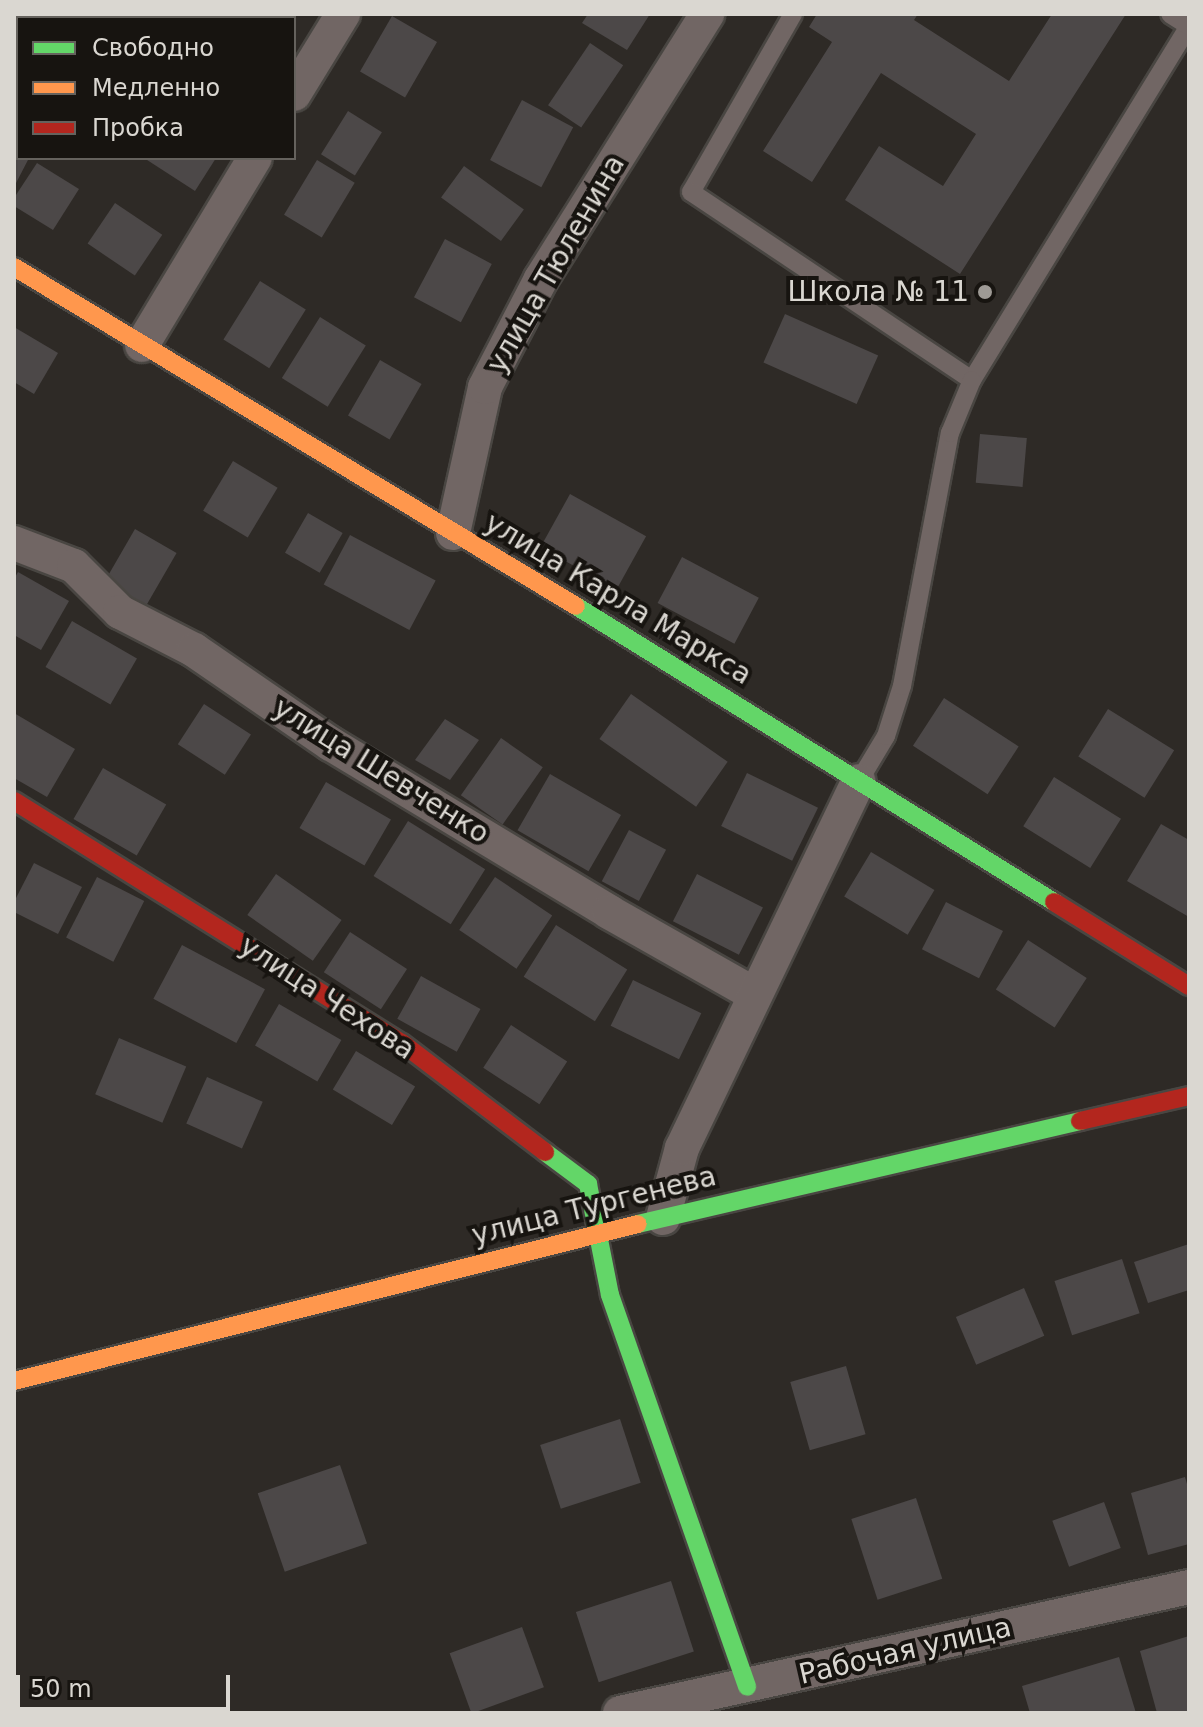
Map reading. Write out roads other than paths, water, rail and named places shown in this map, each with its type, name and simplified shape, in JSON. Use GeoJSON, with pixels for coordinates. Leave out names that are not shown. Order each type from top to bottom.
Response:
{"type":"FeatureCollection","features":[{"type":"Feature","properties":{"kind":"street"},"geometry":{"type":"LineString","coordinates":[[296,91],[343,14]]}},
{"type":"Feature","properties":{"kind":"street","name":"улица Тюленина"},"geometry":{"type":"LineString","coordinates":[[453,533],[485,387],[541,279],[707,14]]}},
{"type":"Feature","properties":{"kind":"street"},"geometry":{"type":"LineString","coordinates":[[142,345],[254,160]]}},
{"type":"Feature","properties":{"kind":"street","name":"улица Карла Маркса"},"geometry":{"type":"LineString","coordinates":[[14,267],[727,697],[1189,986]]}},
{"type":"Feature","properties":{"kind":"street","name":"улица Шевченко"},"geometry":{"type":"LineString","coordinates":[[14,543],[74,566],[106,603],[120,612],[194,650],[331,744],[609,912],[754,994]]}},
{"type":"Feature","properties":{"kind":"street"},"geometry":{"type":"LineString","coordinates":[[663,1218],[682,1148],[859,781]]}},
{"type":"Feature","properties":{"kind":"street","name":"улица Чехова"},"geometry":{"type":"LineString","coordinates":[[14,801],[402,1043],[588,1184],[610,1295],[747,1687]]}},
{"type":"Feature","properties":{"kind":"street","name":"улица Тургенева"},"geometry":{"type":"LineString","coordinates":[[14,1381],[598,1233],[1189,1096]]}},
{"type":"Feature","properties":{"kind":"street","name":"Рабочая улица"},"geometry":{"type":"LineString","coordinates":[[620,1713],[1189,1587]]}},
{"type":"Feature","properties":{"kind":"lane"},"geometry":{"type":"LineString","coordinates":[[793,14],[691,192],[972,380]]}},
{"type":"Feature","properties":{"kind":"lane"},"geometry":{"type":"LineString","coordinates":[[859,781],[886,736],[902,686],[950,433],[972,380],[1189,26],[1170,14]]}},
{"type":"Feature","properties":{"kind":"place","name":"Школа № 11"},"geometry":{"type":"Point","coordinates":[985,292]}}]}
